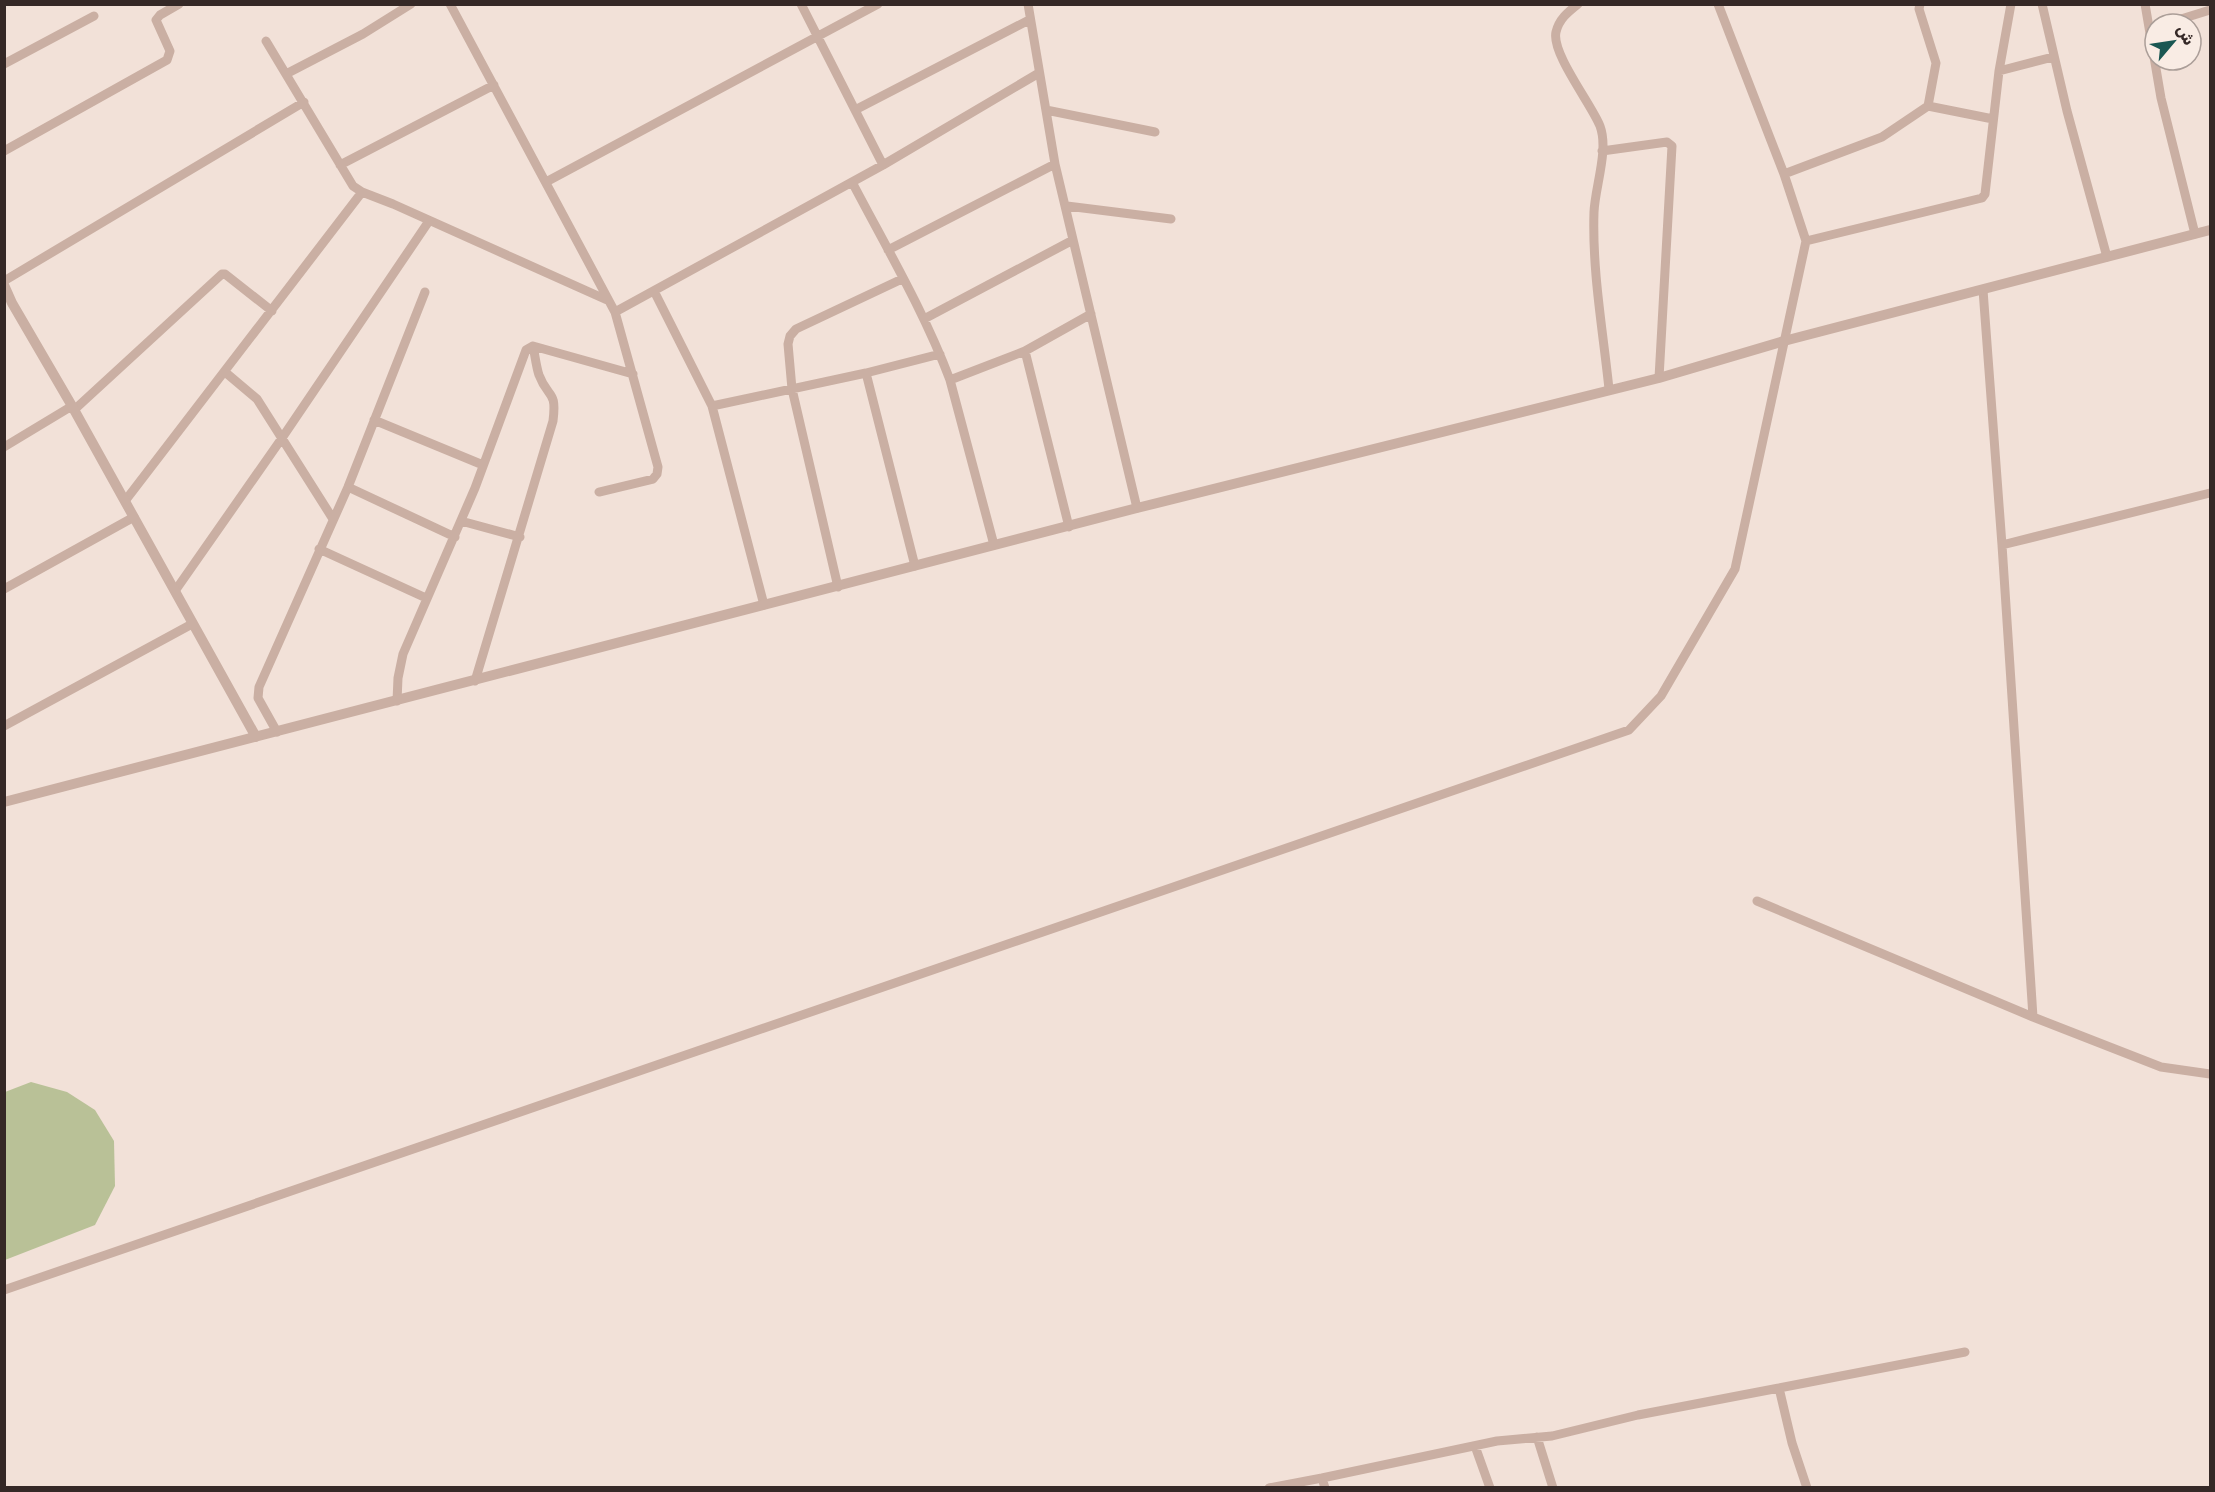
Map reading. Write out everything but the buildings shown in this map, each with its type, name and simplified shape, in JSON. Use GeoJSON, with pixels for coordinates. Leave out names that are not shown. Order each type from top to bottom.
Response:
{"type":"FeatureCollection","features":[{"type":"Feature","properties":{"kind":"street"},"geometry":{"type":"LineString","coordinates":[[4,151],[167,60],[170,57],[170,51],[156,20],[160,15],[179,4]]}},
{"type":"Feature","properties":{"kind":"street"},"geometry":{"type":"LineString","coordinates":[[286,74],[363,34],[411,4]]}},
{"type":"Feature","properties":{"kind":"street"},"geometry":{"type":"LineString","coordinates":[[450,4],[615,312],[658,467],[653,479],[599,492]]}},
{"type":"Feature","properties":{"kind":"street"},"geometry":{"type":"LineString","coordinates":[[801,4],[883,165]]}},
{"type":"Feature","properties":{"kind":"street"},"geometry":{"type":"LineString","coordinates":[[546,182],[878,4]]}},
{"type":"Feature","properties":{"kind":"street"},"geometry":{"type":"LineString","coordinates":[[1028,4],[1055,164],[1137,508]]}},
{"type":"Feature","properties":{"kind":"street"},"geometry":{"type":"LineString","coordinates":[[1578,4],[1561,21],[1555,35],[1560,54],[1600,127],[1602,151],[1594,211],[1596,270],[1609,389]]}},
{"type":"Feature","properties":{"kind":"street"},"geometry":{"type":"LineString","coordinates":[[4,1290],[1629,730],[1660,696],[1735,569],[1806,241],[1784,174],[1718,4]]}},
{"type":"Feature","properties":{"kind":"street"},"geometry":{"type":"LineString","coordinates":[[1920,4],[1919,9],[1936,63],[1928,106]]}},
{"type":"Feature","properties":{"kind":"street"},"geometry":{"type":"LineString","coordinates":[[1806,241],[1982,198],[1999,71],[2011,4]]}},
{"type":"Feature","properties":{"kind":"street"},"geometry":{"type":"LineString","coordinates":[[2042,4],[2053,57],[2107,257]]}},
{"type":"Feature","properties":{"kind":"street"},"geometry":{"type":"LineString","coordinates":[[4,64],[94,16]]}},
{"type":"Feature","properties":{"kind":"street"},"geometry":{"type":"LineString","coordinates":[[855,110],[1029,20]]}},
{"type":"Feature","properties":{"kind":"street"},"geometry":{"type":"LineString","coordinates":[[266,41],[353,186],[607,300]]}},
{"type":"Feature","properties":{"kind":"street"},"geometry":{"type":"LineString","coordinates":[[1999,71],[2053,57]]}},
{"type":"Feature","properties":{"kind":"street"},"geometry":{"type":"LineString","coordinates":[[2158,72],[2161,98],[2195,234]]}},
{"type":"Feature","properties":{"kind":"street"},"geometry":{"type":"LineString","coordinates":[[615,312],[883,165],[1039,73]]}},
{"type":"Feature","properties":{"kind":"street"},"geometry":{"type":"LineString","coordinates":[[340,165],[494,85]]}},
{"type":"Feature","properties":{"kind":"street"},"geometry":{"type":"LineString","coordinates":[[256,737],[73,408],[8,306],[4,283],[304,102]]}},
{"type":"Feature","properties":{"kind":"street"},"geometry":{"type":"LineString","coordinates":[[1784,174],[1882,136],[1928,106],[1993,119]]}},
{"type":"Feature","properties":{"kind":"street"},"geometry":{"type":"LineString","coordinates":[[1046,110],[1155,132]]}},
{"type":"Feature","properties":{"kind":"street"},"geometry":{"type":"LineString","coordinates":[[1602,151],[1667,142],[1672,146],[1659,378]]}},
{"type":"Feature","properties":{"kind":"street"},"geometry":{"type":"LineString","coordinates":[[888,250],[1055,164]]}},
{"type":"Feature","properties":{"kind":"street"},"geometry":{"type":"LineString","coordinates":[[852,182],[940,354],[950,380],[994,545]]}},
{"type":"Feature","properties":{"kind":"street"},"geometry":{"type":"LineString","coordinates":[[125,501],[362,192]]}},
{"type":"Feature","properties":{"kind":"street"},"geometry":{"type":"LineString","coordinates":[[1066,206],[1171,219]]}},
{"type":"Feature","properties":{"kind":"street"},"geometry":{"type":"LineString","coordinates":[[175,591],[429,221]]}},
{"type":"Feature","properties":{"kind":"street"},"geometry":{"type":"LineString","coordinates":[[4,802],[1137,508],[1659,378],[1784,340],[2211,230]]}},
{"type":"Feature","properties":{"kind":"street"},"geometry":{"type":"LineString","coordinates":[[924,319],[1073,240]]}},
{"type":"Feature","properties":{"kind":"street"},"geometry":{"type":"LineString","coordinates":[[4,447],[73,408],[222,274],[272,311]]}},
{"type":"Feature","properties":{"kind":"street"},"geometry":{"type":"LineString","coordinates":[[838,587],[792,389],[788,344],[790,336],[796,329],[902,279]]}},
{"type":"Feature","properties":{"kind":"street"},"geometry":{"type":"LineString","coordinates":[[1983,290],[2033,1017]]}},
{"type":"Feature","properties":{"kind":"street"},"geometry":{"type":"LineString","coordinates":[[654,291],[712,406],[764,604]]}},
{"type":"Feature","properties":{"kind":"street"},"geometry":{"type":"LineString","coordinates":[[277,732],[258,698],[259,687],[348,487],[425,292]]}},
{"type":"Feature","properties":{"kind":"street"},"geometry":{"type":"LineString","coordinates":[[950,380],[1025,351],[1091,314]]}},
{"type":"Feature","properties":{"kind":"street"},"geometry":{"type":"LineString","coordinates":[[397,701],[398,678],[403,654],[455,537],[526,350],[533,346],[633,374]]}},
{"type":"Feature","properties":{"kind":"street"},"geometry":{"type":"LineString","coordinates":[[475,681],[553,421],[555,405],[552,394],[544,386],[538,374],[533,346]]}},
{"type":"Feature","properties":{"kind":"street"},"geometry":{"type":"LineString","coordinates":[[1025,351],[1069,527]]}},
{"type":"Feature","properties":{"kind":"street"},"geometry":{"type":"LineString","coordinates":[[712,406],[866,373],[940,354]]}},
{"type":"Feature","properties":{"kind":"street"},"geometry":{"type":"LineString","coordinates":[[225,372],[257,399],[333,519]]}},
{"type":"Feature","properties":{"kind":"street"},"geometry":{"type":"LineString","coordinates":[[866,373],[915,566]]}},
{"type":"Feature","properties":{"kind":"street"},"geometry":{"type":"LineString","coordinates":[[374,420],[483,465]]}},
{"type":"Feature","properties":{"kind":"street"},"geometry":{"type":"LineString","coordinates":[[348,487],[455,537]]}},
{"type":"Feature","properties":{"kind":"street"},"geometry":{"type":"LineString","coordinates":[[2002,544],[2211,492]]}},
{"type":"Feature","properties":{"kind":"street"},"geometry":{"type":"LineString","coordinates":[[4,589],[134,518]]}},
{"type":"Feature","properties":{"kind":"street"},"geometry":{"type":"LineString","coordinates":[[461,521],[520,537]]}},
{"type":"Feature","properties":{"kind":"street"},"geometry":{"type":"LineString","coordinates":[[320,549],[426,598]]}},
{"type":"Feature","properties":{"kind":"street"},"geometry":{"type":"LineString","coordinates":[[4,726],[192,624]]}},
{"type":"Feature","properties":{"kind":"street"},"geometry":{"type":"LineString","coordinates":[[1757,901],[2033,1017],[2161,1067],[2211,1074]]}},
{"type":"Feature","properties":{"kind":"street"},"geometry":{"type":"LineString","coordinates":[[1269,1488],[1323,1483],[1497,1441],[1552,1436],[1638,1415],[1965,1352]]}},
{"type":"Feature","properties":{"kind":"street"},"geometry":{"type":"LineString","coordinates":[[1779,1388],[1792,1443],[1807,1488]]}},
{"type":"Feature","properties":{"kind":"street"},"geometry":{"type":"LineString","coordinates":[[1537,1437],[1553,1488]]}},
{"type":"Feature","properties":{"kind":"street"},"geometry":{"type":"LineString","coordinates":[[1475,1446],[1490,1488]]}},
{"type":"Feature","properties":{"kind":"green space"},"geometry":{"type":"Polygon","coordinates":[[[31,1082],[67,1092],[95,1110],[114,1141],[115,1186],[95,1225],[5,1260],[5,1092],[31,1082]]]}}]}
